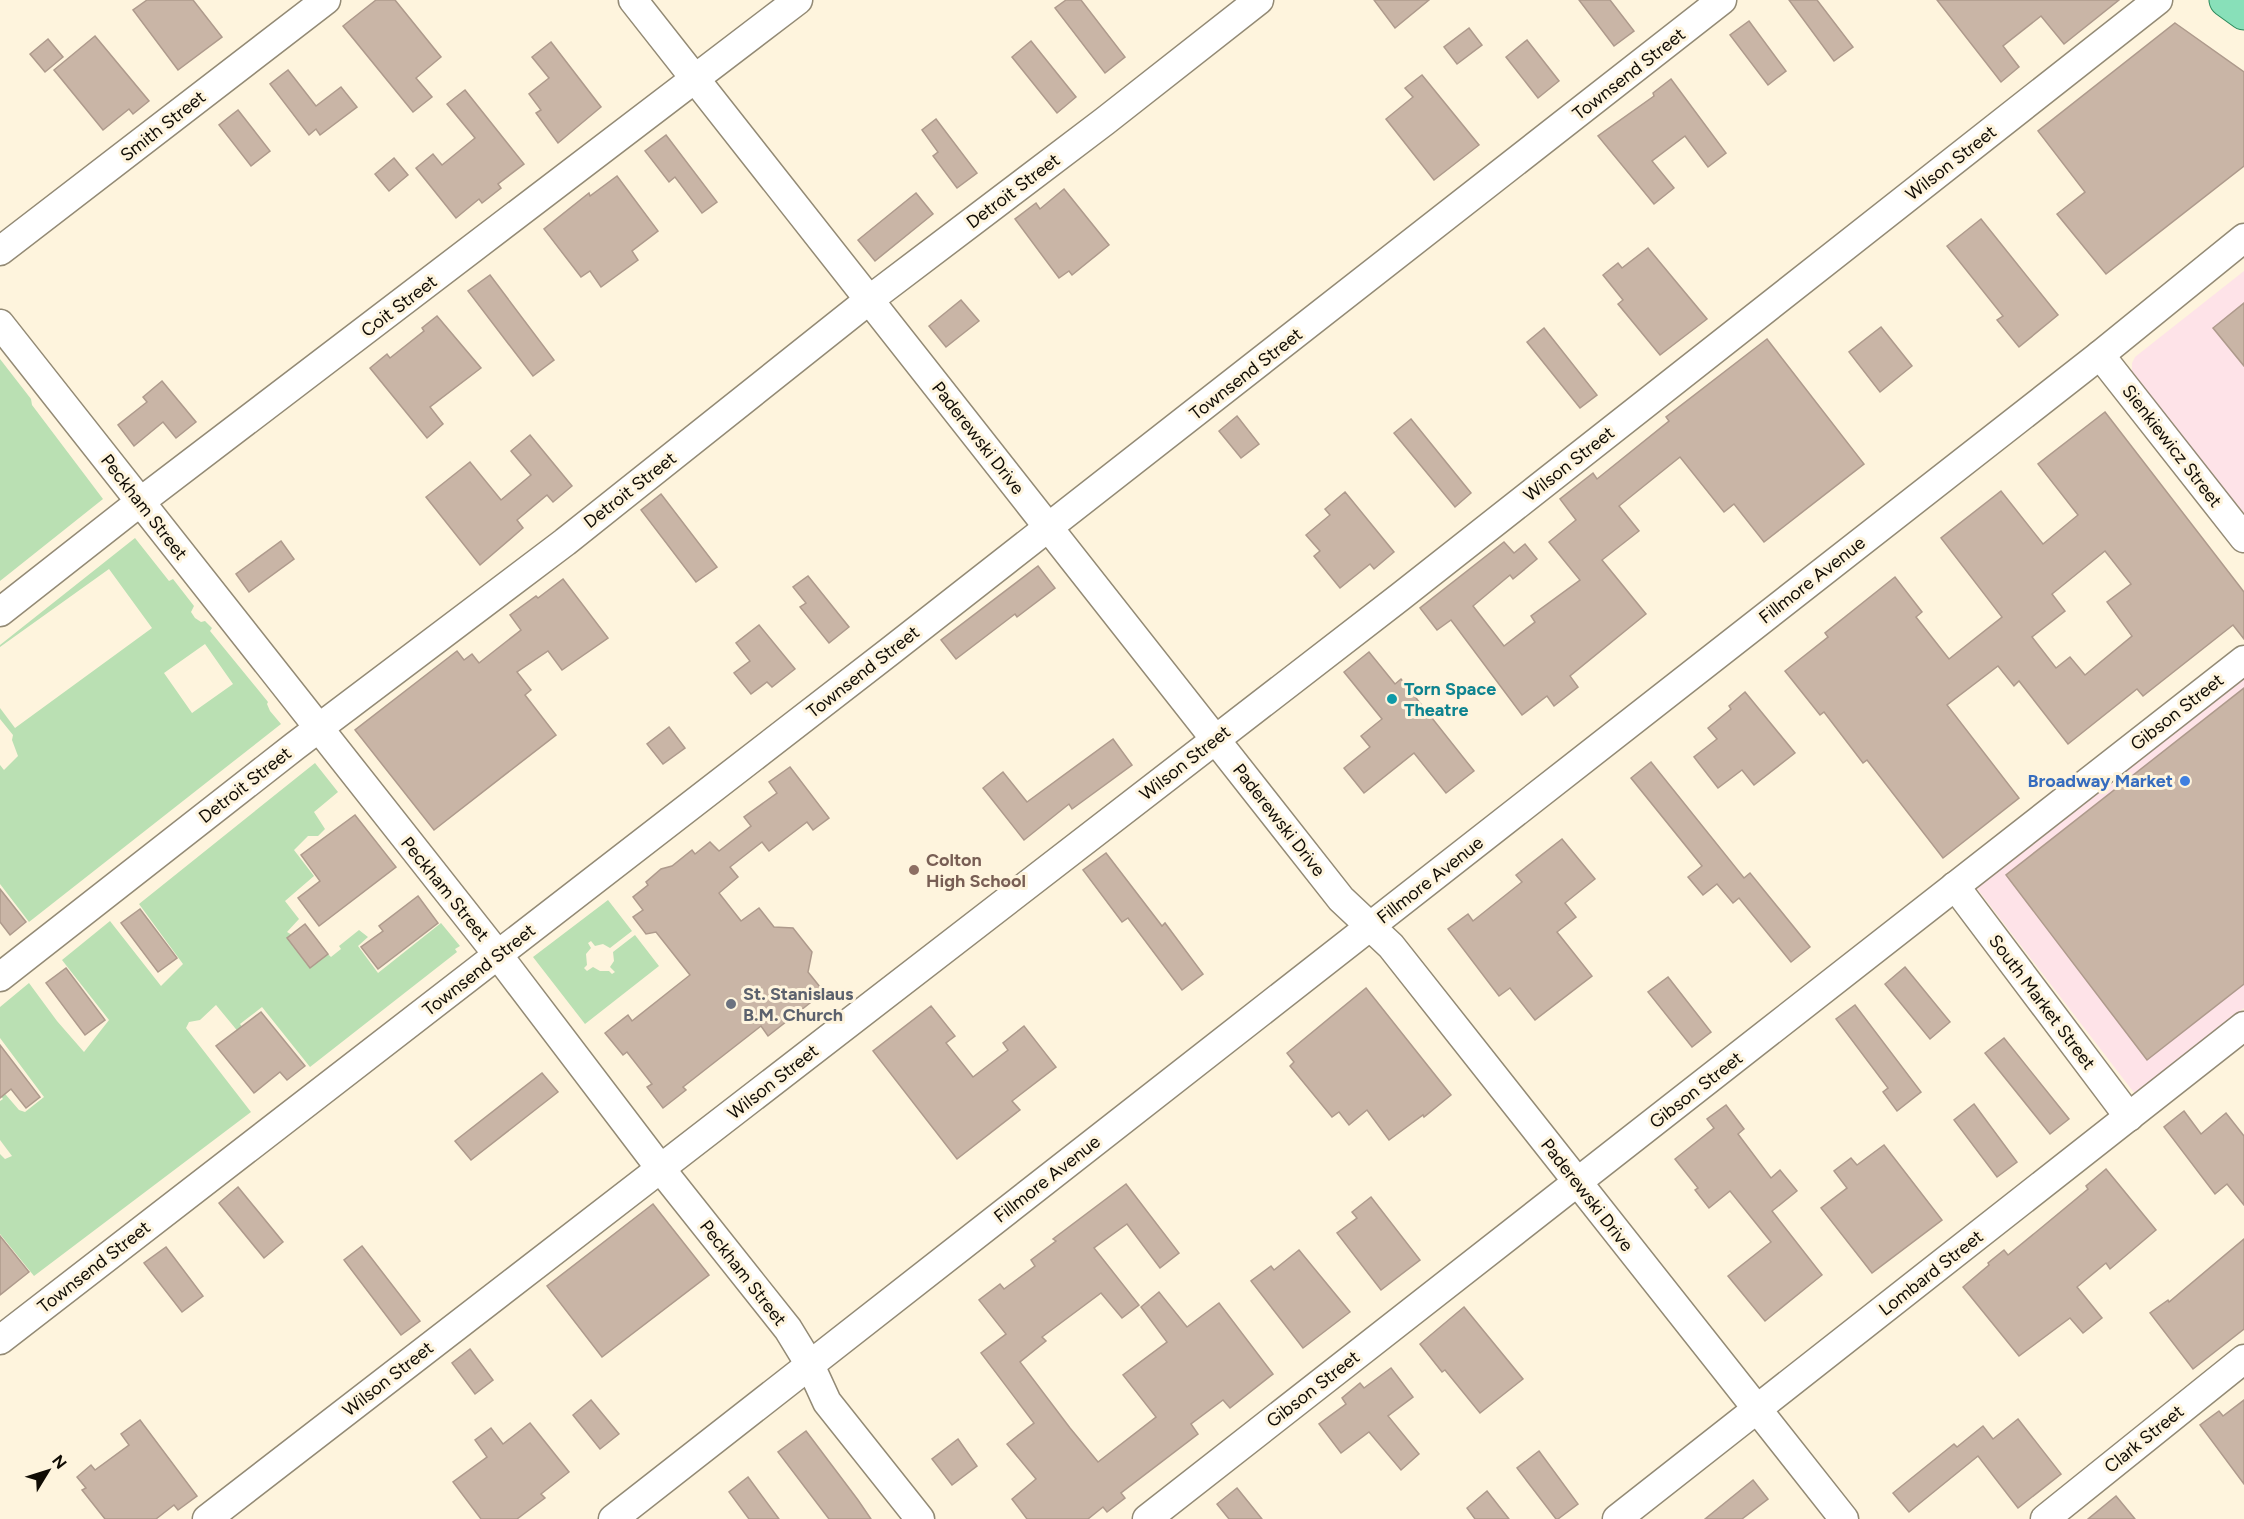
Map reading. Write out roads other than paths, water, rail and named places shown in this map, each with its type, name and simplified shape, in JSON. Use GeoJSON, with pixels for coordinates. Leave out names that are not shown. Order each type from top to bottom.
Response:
{"type":"FeatureCollection","features":[{"type":"Feature","properties":{"kind":"main road"},"geometry":{"type":"LineString","coordinates":[[2226,0],[2244,13]]}},
{"type":"Feature","properties":{"kind":"street","name":"Smith Street"},"geometry":{"type":"LineString","coordinates":[[0,251],[326,0]]}},
{"type":"Feature","properties":{"kind":"street","name":"Paderewski Drive"},"geometry":{"type":"LineString","coordinates":[[633,0],[1341,899],[1391,945],[1844,1519]]}},
{"type":"Feature","properties":{"kind":"street","name":"Coit Street"},"geometry":{"type":"LineString","coordinates":[[0,612],[140,502],[798,0]]}},
{"type":"Feature","properties":{"kind":"street","name":"Detroit Street"},"geometry":{"type":"LineString","coordinates":[[0,977],[295,746],[565,542],[869,300],[1104,122],[1258,0]]}},
{"type":"Feature","properties":{"kind":"street","name":"Townsend Street"},"geometry":{"type":"LineString","coordinates":[[0,1340],[1048,528],[1722,0]]}},
{"type":"Feature","properties":{"kind":"street","name":"Wilson Street"},"geometry":{"type":"LineString","coordinates":[[207,1519],[1400,597],[2158,0]]}},
{"type":"Feature","properties":{"kind":"street","name":"Fillmore Avenue"},"geometry":{"type":"LineString","coordinates":[[613,1519],[2100,355],[2244,238]]}},
{"type":"Feature","properties":{"kind":"street","name":"Peckham Street"},"geometry":{"type":"LineString","coordinates":[[0,324],[498,955],[660,1168],[788,1329],[810,1365],[827,1402],[920,1519]]}},
{"type":"Feature","properties":{"kind":"street","name":"Sienkiewicz Street"},"geometry":{"type":"LineString","coordinates":[[2100,355],[2244,538]]}},
{"type":"Feature","properties":{"kind":"street","name":"Gibson Street"},"geometry":{"type":"LineString","coordinates":[[1147,1519],[2244,660]]}},
{"type":"Feature","properties":{"kind":"street","name":"South Market Street"},"geometry":{"type":"LineString","coordinates":[[1955,886],[2129,1117]]}},
{"type":"Feature","properties":{"kind":"street","name":"Lombard Street"},"geometry":{"type":"LineString","coordinates":[[1617,1519],[2244,1026]]}},
{"type":"Feature","properties":{"kind":"street","name":"Clark Street"},"geometry":{"type":"LineString","coordinates":[[2045,1519],[2244,1359]]}},
{"type":"Feature","properties":{"kind":"place","name":"Torn Space Theatre"},"geometry":{"type":"Point","coordinates":[1392,699]}},
{"type":"Feature","properties":{"kind":"place","name":"Broadway Market"},"geometry":{"type":"Point","coordinates":[2185,781]}},
{"type":"Feature","properties":{"kind":"place","name":"Colton High School"},"geometry":{"type":"Point","coordinates":[914,870]}},
{"type":"Feature","properties":{"kind":"place","name":"St. Stanislaus B.M. Church"},"geometry":{"type":"Point","coordinates":[731,1004]}}]}
